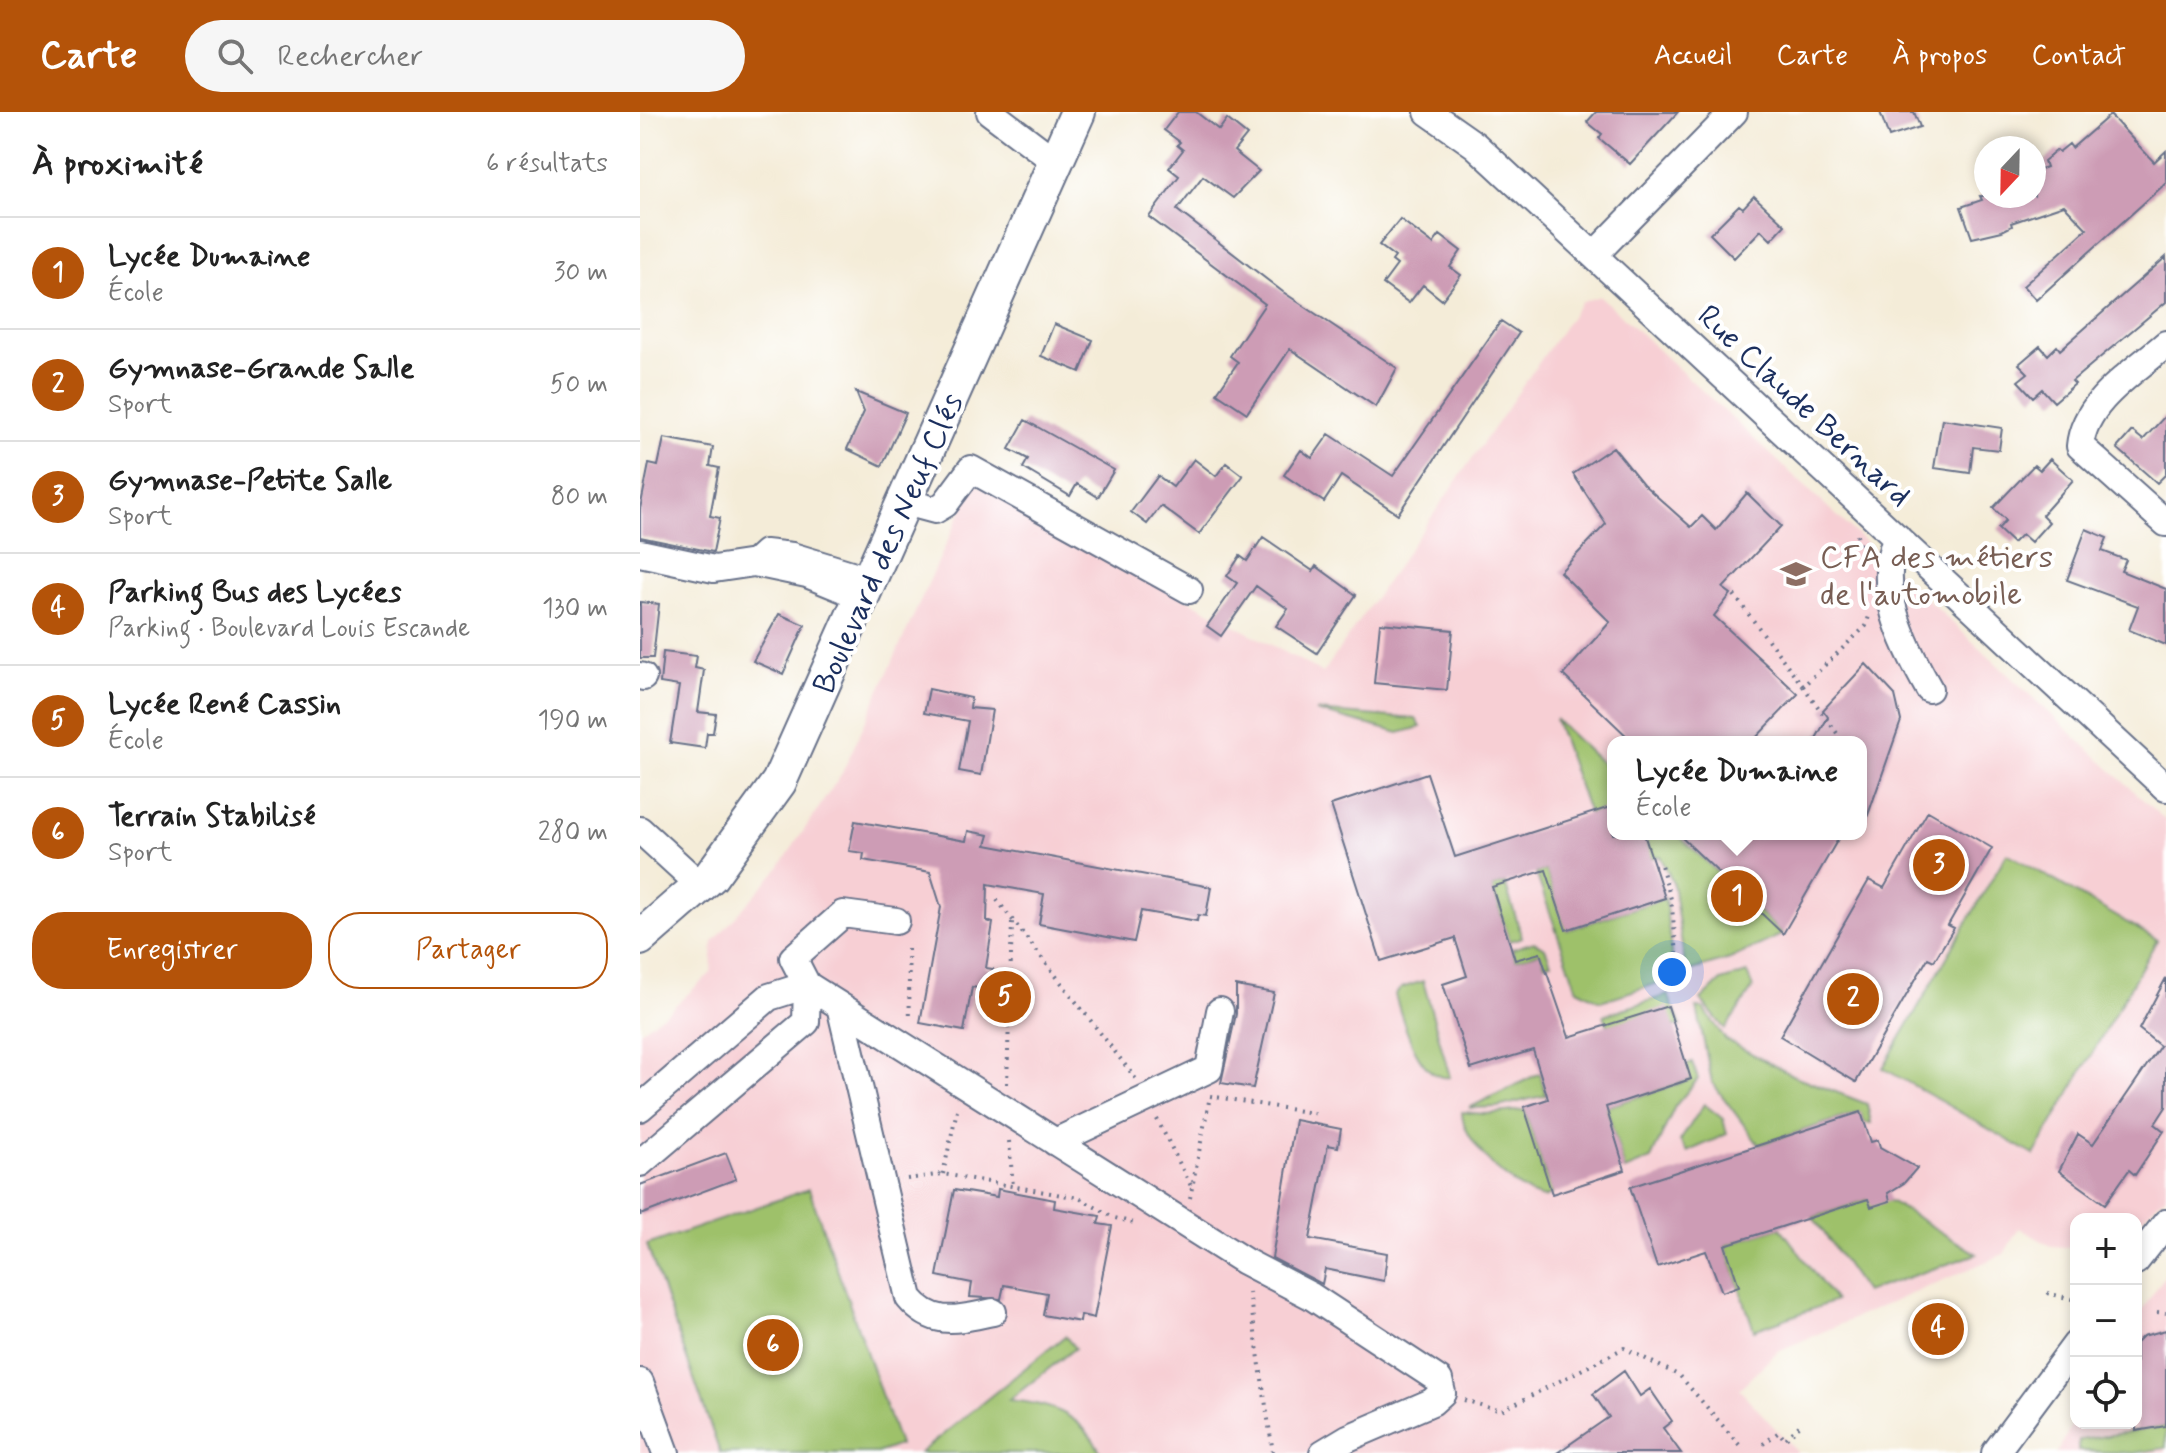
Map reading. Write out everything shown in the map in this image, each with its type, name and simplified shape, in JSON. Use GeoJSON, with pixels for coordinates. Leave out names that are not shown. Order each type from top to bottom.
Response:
{"type":"FeatureCollection","features":[{"type":"Feature","properties":{"kind":"main road","name":"Boulevard des Neuf Clés"},"geometry":{"type":"LineString","coordinates":[[640,938],[711,876],[779,782],[1078,112]]}},
{"type":"Feature","properties":{"kind":"street"},"geometry":{"type":"LineString","coordinates":[[990,112],[1056,162]]}},
{"type":"Feature","properties":{"kind":"street","name":"Rue Claude Bernard"},"geometry":{"type":"LineString","coordinates":[[1428,112],[1475,145],[2166,788]]}},
{"type":"Feature","properties":{"kind":"street"},"geometry":{"type":"LineString","coordinates":[[1594,255],[1734,112]]}},
{"type":"Feature","properties":{"kind":"street"},"geometry":{"type":"LineString","coordinates":[[2166,344],[2092,409],[2082,427],[2080,446],[2166,523]]}},
{"type":"Feature","properties":{"kind":"street"},"geometry":{"type":"LineString","coordinates":[[905,502],[935,510],[945,504],[971,469],[1189,590]]}},
{"type":"Feature","properties":{"kind":"street"},"geometry":{"type":"LineString","coordinates":[[1897,537],[1889,554],[1889,589],[1904,645],[1929,689]]}},
{"type":"Feature","properties":{"kind":"street"},"geometry":{"type":"LineString","coordinates":[[640,553],[714,569],[754,563],[765,553],[792,556],[867,589]]}},
{"type":"Feature","properties":{"kind":"street"},"geometry":{"type":"LineString","coordinates":[[640,830],[700,885]]}},
{"type":"Feature","properties":{"kind":"street"},"geometry":{"type":"LineString","coordinates":[[640,1163],[806,1022],[807,985],[793,958],[843,914],[896,921]]}},
{"type":"Feature","properties":{"kind":"street"},"geometry":{"type":"LineString","coordinates":[[640,1108],[769,997],[807,985],[1244,1261],[1311,1296],[1439,1380],[1442,1393],[1432,1402],[1348,1438],[1323,1453]]}},
{"type":"Feature","properties":{"kind":"street"},"geometry":{"type":"LineString","coordinates":[[840,1006],[909,1298],[923,1314],[952,1320],[993,1312]]}},
{"type":"Feature","properties":{"kind":"street"},"geometry":{"type":"LineString","coordinates":[[1055,1142],[1209,1069],[1220,1011]]}},
{"type":"Feature","properties":{"kind":"street"},"geometry":{"type":"LineString","coordinates":[[2142,1253],[2166,1223]]}},
{"type":"Feature","properties":{"kind":"street"},"geometry":{"type":"LineString","coordinates":[[1995,1453],[2070,1352]]}},
{"type":"Feature","properties":{"kind":"street"},"geometry":{"type":"LineString","coordinates":[[640,1382],[666,1453]]}},
{"type":"Feature","properties":{"kind":"path"},"geometry":{"type":"LineString","coordinates":[[1734,595],[1839,736]]}},
{"type":"Feature","properties":{"kind":"path"},"geometry":{"type":"LineString","coordinates":[[1803,686],[1848,643]]}},
{"type":"Feature","properties":{"kind":"path"},"geometry":{"type":"LineString","coordinates":[[1654,866],[1661,865],[1671,899],[1680,981]]}},
{"type":"Feature","properties":{"kind":"path"},"geometry":{"type":"LineString","coordinates":[[997,900],[1133,1072],[1192,1188]]}},
{"type":"Feature","properties":{"kind":"path"},"geometry":{"type":"LineString","coordinates":[[1012,919],[1006,1112],[1013,1186]]}},
{"type":"Feature","properties":{"kind":"path"},"geometry":{"type":"LineString","coordinates":[[908,949],[911,1050]]}},
{"type":"Feature","properties":{"kind":"path"},"geometry":{"type":"LineString","coordinates":[[943,1174],[963,1083]]}},
{"type":"Feature","properties":{"kind":"path"},"geometry":{"type":"LineString","coordinates":[[1186,1224],[1210,1096],[1318,1114]]}},
{"type":"Feature","properties":{"kind":"path"},"geometry":{"type":"LineString","coordinates":[[882,1183],[943,1174],[1079,1198],[1115,1218],[1140,1225]]}},
{"type":"Feature","properties":{"kind":"path"},"geometry":{"type":"LineString","coordinates":[[1244,1261],[1273,1453]]}},
{"type":"Feature","properties":{"kind":"path"},"geometry":{"type":"LineString","coordinates":[[2047,1293],[2070,1299]]}},
{"type":"Feature","properties":{"kind":"path"},"geometry":{"type":"LineString","coordinates":[[2157,1312],[2166,1313]]}},
{"type":"Feature","properties":{"kind":"path"},"geometry":{"type":"LineString","coordinates":[[1442,1393],[1501,1411],[1624,1348],[1680,1376],[1742,1448]]}},
{"type":"Feature","properties":{"kind":"path"},"geometry":{"type":"LineString","coordinates":[[1763,1444],[1779,1432],[1785,1440],[1800,1425]]}},
{"type":"Feature","properties":{"kind":"shaded area"},"geometry":{"type":"Polygon","coordinates":[[[1600,296],[2166,821],[2166,1195],[2142,1218],[2142,1213],[2070,1213],[2070,1248],[2051,1246],[2019,1228],[2004,1254],[1778,1351],[1739,1389],[1798,1453],[640,1453],[640,1031],[670,1010],[711,973],[713,942],[778,869],[842,773],[974,483],[1323,673],[1581,302],[1600,296]]]}},
{"type":"Feature","properties":{"kind":"shaded area"},"geometry":{"type":"Polygon","coordinates":[[[2166,1274],[2166,1453],[2057,1453],[2070,1428],[2142,1429],[2142,1310],[2166,1274]]]}},
{"type":"Feature","properties":{"kind":"green space"},"geometry":{"type":"Polygon","coordinates":[[[1316,711],[1416,719],[1421,727],[1399,733],[1316,711]]]}},
{"type":"Feature","properties":{"kind":"green space"},"geometry":{"type":"Polygon","coordinates":[[[1555,719],[1607,768],[1607,809],[1589,814],[1555,719]]]}},
{"type":"Feature","properties":{"kind":"green space"},"geometry":{"type":"Polygon","coordinates":[[[1646,840],[1683,840],[1783,934],[1730,959],[1689,971],[1685,966],[1673,883],[1660,856],[1651,858],[1646,840]]]}},
{"type":"Feature","properties":{"kind":"green space"},"geometry":{"type":"Polygon","coordinates":[[[2007,853],[2157,940],[2034,1155],[1883,1068],[2007,853]]]}},
{"type":"Feature","properties":{"kind":"green space"},"geometry":{"type":"Polygon","coordinates":[[[1546,870],[1567,930],[1665,898],[1674,978],[1601,1001],[1577,989],[1536,873],[1546,870]]]}},
{"type":"Feature","properties":{"kind":"green space"},"geometry":{"type":"Polygon","coordinates":[[[1505,883],[1522,937],[1509,941],[1492,887],[1505,883]]]}},
{"type":"Feature","properties":{"kind":"green space"},"geometry":{"type":"Polygon","coordinates":[[[1534,942],[1545,948],[1551,963],[1544,964],[1540,953],[1515,960],[1512,949],[1534,942]]]}},
{"type":"Feature","properties":{"kind":"green space"},"geometry":{"type":"Polygon","coordinates":[[[1747,973],[1753,988],[1725,1029],[1701,1000],[1721,981],[1747,973]]]}},
{"type":"Feature","properties":{"kind":"green space"},"geometry":{"type":"Polygon","coordinates":[[[1423,981],[1450,1077],[1439,1076],[1429,1070],[1420,1059],[1395,995],[1401,988],[1423,981]]]}},
{"type":"Feature","properties":{"kind":"green space"},"geometry":{"type":"Polygon","coordinates":[[[1668,995],[1681,1026],[1608,1025],[1604,1015],[1668,995]]]}},
{"type":"Feature","properties":{"kind":"green space"},"geometry":{"type":"Polygon","coordinates":[[[1697,1008],[1704,1009],[1726,1040],[1792,1075],[1867,1104],[1871,1123],[1865,1123],[1860,1112],[1759,1145],[1712,1082],[1697,1008]]]}},
{"type":"Feature","properties":{"kind":"green space"},"geometry":{"type":"Polygon","coordinates":[[[1692,1062],[1698,1079],[1675,1106],[1651,1159],[1625,1170],[1606,1107],[1690,1080],[1686,1065],[1692,1062]]]}},
{"type":"Feature","properties":{"kind":"green space"},"geometry":{"type":"Polygon","coordinates":[[[1540,1073],[1546,1095],[1498,1107],[1469,1108],[1540,1073]]]}},
{"type":"Feature","properties":{"kind":"green space"},"geometry":{"type":"Polygon","coordinates":[[[1704,1104],[1723,1119],[1727,1134],[1687,1152],[1680,1141],[1704,1104]]]}},
{"type":"Feature","properties":{"kind":"green space"},"geometry":{"type":"Polygon","coordinates":[[[1525,1110],[1552,1194],[1544,1198],[1519,1187],[1492,1164],[1470,1137],[1462,1112],[1485,1114],[1525,1110]]]}},
{"type":"Feature","properties":{"kind":"green space"},"geometry":{"type":"Polygon","coordinates":[[[809,1189],[899,1445],[877,1453],[720,1453],[647,1245],[809,1189]]]}},
{"type":"Feature","properties":{"kind":"green space"},"geometry":{"type":"Polygon","coordinates":[[[1868,1199],[1890,1201],[1977,1254],[1865,1292],[1813,1217],[1868,1199]]]}},
{"type":"Feature","properties":{"kind":"green space"},"geometry":{"type":"Polygon","coordinates":[[[1780,1227],[1835,1301],[1754,1330],[1725,1245],[1780,1227]]]}},
{"type":"Feature","properties":{"kind":"green space"},"geometry":{"type":"Polygon","coordinates":[[[1065,1336],[1075,1348],[1009,1400],[1038,1404],[1063,1413],[1084,1428],[1101,1453],[920,1453],[1065,1336]]]}},
{"type":"Feature","properties":{"kind":"green space"},"geometry":{"type":"Polygon","coordinates":[[[2166,1426],[2166,1448],[2134,1453],[2078,1451],[2079,1440],[2166,1426]]]}},
{"type":"Feature","properties":{"kind":"building"},"geometry":{"type":"Polygon","coordinates":[[[1178,112],[1196,112],[1219,130],[1227,119],[1247,135],[1234,151],[1259,171],[1233,198],[1203,176],[1177,210],[1283,292],[1397,368],[1376,407],[1290,349],[1247,413],[1217,393],[1238,362],[1230,356],[1265,304],[1149,217],[1179,176],[1169,168],[1183,150],[1177,145],[1180,142],[1164,130],[1178,112]]]}},
{"type":"Feature","properties":{"kind":"building"},"geometry":{"type":"Polygon","coordinates":[[[1596,112],[1678,112],[1630,164],[1599,138],[1602,134],[1587,122],[1596,112]]]}},
{"type":"Feature","properties":{"kind":"building"},"geometry":{"type":"Polygon","coordinates":[[[1880,112],[1914,112],[1920,127],[1889,137],[1880,112]]]}},
{"type":"Feature","properties":{"kind":"building"},"geometry":{"type":"Polygon","coordinates":[[[2110,115],[2154,162],[2166,151],[2166,183],[2036,300],[2023,286],[2087,229],[2064,205],[2011,223],[2012,226],[2002,231],[1972,238],[1961,207],[1974,203],[1974,208],[2046,208],[2046,159],[2069,144],[2072,148],[2110,115]]]}},
{"type":"Feature","properties":{"kind":"building"},"geometry":{"type":"Polygon","coordinates":[[[1754,196],[1785,225],[1771,240],[1761,230],[1734,258],[1710,234],[1739,205],[1743,208],[1754,196]]]}},
{"type":"Feature","properties":{"kind":"building"},"geometry":{"type":"Polygon","coordinates":[[[1400,219],[1433,244],[1440,235],[1461,251],[1450,267],[1461,275],[1442,300],[1423,285],[1409,303],[1383,284],[1397,265],[1392,261],[1395,257],[1379,245],[1400,219]]]}},
{"type":"Feature","properties":{"kind":"building"},"geometry":{"type":"Polygon","coordinates":[[[2166,257],[2166,302],[2072,381],[2075,384],[2054,402],[2042,389],[2033,397],[2018,381],[2028,373],[2019,364],[2040,346],[2048,355],[2057,346],[2060,350],[2166,257]]]}},
{"type":"Feature","properties":{"kind":"building"},"geometry":{"type":"Polygon","coordinates":[[[1501,321],[1519,333],[1398,514],[1341,476],[1324,502],[1284,475],[1301,450],[1312,458],[1329,434],[1393,476],[1501,321]]]}},
{"type":"Feature","properties":{"kind":"building"},"geometry":{"type":"Polygon","coordinates":[[[1054,324],[1093,340],[1080,372],[1041,356],[1054,324]]]}},
{"type":"Feature","properties":{"kind":"building"},"geometry":{"type":"Polygon","coordinates":[[[856,392],[906,413],[882,466],[847,449],[864,412],[856,392]]]}},
{"type":"Feature","properties":{"kind":"building"},"geometry":{"type":"Polygon","coordinates":[[[2166,415],[2166,474],[2157,483],[2117,448],[2132,431],[2143,440],[2166,415]]]}},
{"type":"Feature","properties":{"kind":"building"},"geometry":{"type":"Polygon","coordinates":[[[1942,419],[2002,428],[1999,450],[1973,447],[1970,473],[1934,468],[1942,419]]]}},
{"type":"Feature","properties":{"kind":"building"},"geometry":{"type":"Polygon","coordinates":[[[1025,420],[1114,470],[1098,497],[1077,484],[1070,496],[1023,468],[1028,459],[1009,449],[1025,420]]]}},
{"type":"Feature","properties":{"kind":"building"},"geometry":{"type":"Polygon","coordinates":[[[664,438],[713,447],[710,466],[719,468],[710,516],[720,518],[713,552],[640,537],[640,509],[649,464],[658,466],[664,438]]]}},
{"type":"Feature","properties":{"kind":"building"},"geometry":{"type":"Polygon","coordinates":[[[1613,447],[1643,484],[1691,527],[1702,516],[1716,530],[1747,493],[1781,526],[1723,588],[1731,594],[1714,616],[1798,694],[1758,736],[1627,736],[1563,675],[1610,622],[1560,572],[1606,524],[1573,474],[1613,447]]]}},
{"type":"Feature","properties":{"kind":"building"},"geometry":{"type":"Polygon","coordinates":[[[1194,459],[1216,476],[1226,463],[1243,476],[1199,534],[1161,506],[1147,524],[1131,512],[1158,476],[1173,487],[1194,459]]]}},
{"type":"Feature","properties":{"kind":"building"},"geometry":{"type":"Polygon","coordinates":[[[2050,459],[2073,480],[2042,515],[2049,522],[2031,542],[2022,534],[2013,543],[1998,529],[2006,520],[1993,508],[2034,465],[2040,470],[2050,459]]]}},
{"type":"Feature","properties":{"kind":"building"},"geometry":{"type":"Polygon","coordinates":[[[2086,529],[2107,538],[2102,551],[2126,560],[2121,571],[2166,589],[2166,645],[2129,630],[2138,606],[2067,580],[2086,529]]]}},
{"type":"Feature","properties":{"kind":"building"},"geometry":{"type":"Polygon","coordinates":[[[1263,537],[1313,571],[1316,566],[1356,595],[1317,653],[1276,626],[1288,609],[1256,586],[1221,636],[1207,626],[1237,583],[1227,576],[1240,556],[1247,561],[1263,537]]]}},
{"type":"Feature","properties":{"kind":"building"},"geometry":{"type":"Polygon","coordinates":[[[640,602],[659,604],[653,658],[640,658],[640,602]]]}},
{"type":"Feature","properties":{"kind":"building"},"geometry":{"type":"Polygon","coordinates":[[[779,614],[805,625],[783,674],[753,661],[779,614]]]}},
{"type":"Feature","properties":{"kind":"building"},"geometry":{"type":"Polygon","coordinates":[[[1380,623],[1453,630],[1447,690],[1374,683],[1380,623]]]}},
{"type":"Feature","properties":{"kind":"building"},"geometry":{"type":"Polygon","coordinates":[[[663,652],[697,656],[695,668],[704,670],[698,712],[716,714],[713,733],[707,733],[705,748],[670,743],[679,686],[660,683],[663,652]]]}},
{"type":"Feature","properties":{"kind":"building"},"geometry":{"type":"Polygon","coordinates":[[[1866,664],[1895,695],[1901,721],[1867,818],[1867,736],[1817,736],[1828,717],[1823,710],[1866,664]]]}},
{"type":"Feature","properties":{"kind":"building"},"geometry":{"type":"Polygon","coordinates":[[[929,689],[971,698],[970,708],[992,710],[981,775],[959,771],[968,721],[924,713],[929,689]]]}},
{"type":"Feature","properties":{"kind":"building"},"geometry":{"type":"Polygon","coordinates":[[[1427,773],[1455,857],[1607,808],[1607,840],[1646,840],[1665,898],[1566,930],[1546,870],[1492,887],[1515,960],[1540,953],[1569,1037],[1668,1006],[1691,1079],[1606,1107],[1625,1170],[1552,1194],[1524,1107],[1548,1099],[1533,1050],[1471,1069],[1443,984],[1467,976],[1455,938],[1381,961],[1331,805],[1427,773]]]}},
{"type":"Feature","properties":{"kind":"building"},"geometry":{"type":"Polygon","coordinates":[[[1928,811],[1992,848],[1948,925],[1954,928],[1934,961],[1928,958],[1856,1082],[1780,1036],[1869,880],[1884,888],[1928,811]]]}},
{"type":"Feature","properties":{"kind":"building"},"geometry":{"type":"Polygon","coordinates":[[[855,821],[966,841],[968,831],[989,835],[986,845],[1211,887],[1206,916],[1198,915],[1197,921],[1141,911],[1134,942],[1039,924],[1044,894],[988,884],[987,921],[993,923],[986,968],[993,969],[989,990],[972,987],[964,1031],[920,1023],[941,907],[930,872],[863,860],[864,853],[849,851],[855,821]]]}},
{"type":"Feature","properties":{"kind":"building"},"geometry":{"type":"Polygon","coordinates":[[[1684,840],[1838,840],[1783,934],[1684,840]]]}},
{"type":"Feature","properties":{"kind":"building"},"geometry":{"type":"Polygon","coordinates":[[[2166,978],[2166,1107],[2155,1124],[2164,1131],[2135,1175],[2129,1170],[2105,1204],[2059,1171],[2078,1134],[2093,1144],[2160,1046],[2139,1029],[2166,978]]]}},
{"type":"Feature","properties":{"kind":"building"},"geometry":{"type":"Polygon","coordinates":[[[1236,986],[1274,993],[1253,1088],[1221,1083],[1236,1014],[1236,986]]]}},
{"type":"Feature","properties":{"kind":"building"},"geometry":{"type":"Polygon","coordinates":[[[1861,1112],[1871,1142],[1878,1140],[1880,1147],[1917,1168],[1904,1183],[1888,1193],[1890,1201],[1871,1207],[1868,1199],[1725,1245],[1739,1286],[1722,1292],[1706,1251],[1657,1267],[1630,1187],[1861,1112]]]}},
{"type":"Feature","properties":{"kind":"building"},"geometry":{"type":"Polygon","coordinates":[[[1295,1120],[1341,1129],[1338,1147],[1328,1145],[1310,1239],[1387,1253],[1384,1281],[1325,1269],[1322,1284],[1272,1258],[1295,1120]]]}},
{"type":"Feature","properties":{"kind":"building"},"geometry":{"type":"Polygon","coordinates":[[[726,1153],[736,1179],[640,1215],[640,1185],[726,1153]]]}},
{"type":"Feature","properties":{"kind":"building"},"geometry":{"type":"Polygon","coordinates":[[[998,1189],[1055,1200],[1054,1208],[1100,1216],[1098,1224],[1112,1226],[1094,1318],[1081,1315],[1080,1322],[1043,1315],[1047,1293],[1004,1285],[1001,1299],[970,1297],[972,1283],[937,1276],[954,1190],[997,1197],[998,1189]]]}},
{"type":"Feature","properties":{"kind":"building"},"geometry":{"type":"Polygon","coordinates":[[[2166,1330],[2166,1426],[2136,1431],[2142,1429],[2143,1336],[2166,1330]]]}},
{"type":"Feature","properties":{"kind":"building"},"geometry":{"type":"Polygon","coordinates":[[[1624,1371],[1640,1396],[1650,1389],[1672,1421],[1663,1428],[1681,1453],[1557,1453],[1609,1417],[1593,1394],[1624,1371]]]}},
{"type":"Feature","properties":{"kind":"place","name":"CFA des métiers de l'automobile"},"geometry":{"type":"Point","coordinates":[1796,574]}},
{"type":"Feature","properties":{"kind":"place","name":"Gymnase-Petite Salle"},"geometry":{"type":"Point","coordinates":[1939,865]}},
{"type":"Feature","properties":{"kind":"place","name":"Lycée Dumaine"},"geometry":{"type":"Point","coordinates":[1737,896]}},
{"type":"Feature","properties":{"kind":"place","name":"Lycée René Cassin"},"geometry":{"type":"Point","coordinates":[1005,997]}},
{"type":"Feature","properties":{"kind":"place","name":"Gymnase-Grande Salle"},"geometry":{"type":"Point","coordinates":[1853,999]}},
{"type":"Feature","properties":{"kind":"place","name":"Parking Bus des Lycées"},"geometry":{"type":"Point","coordinates":[1938,1329]}},
{"type":"Feature","properties":{"kind":"place","name":"Terrain Stabilisé"},"geometry":{"type":"Point","coordinates":[773,1345]}}]}
